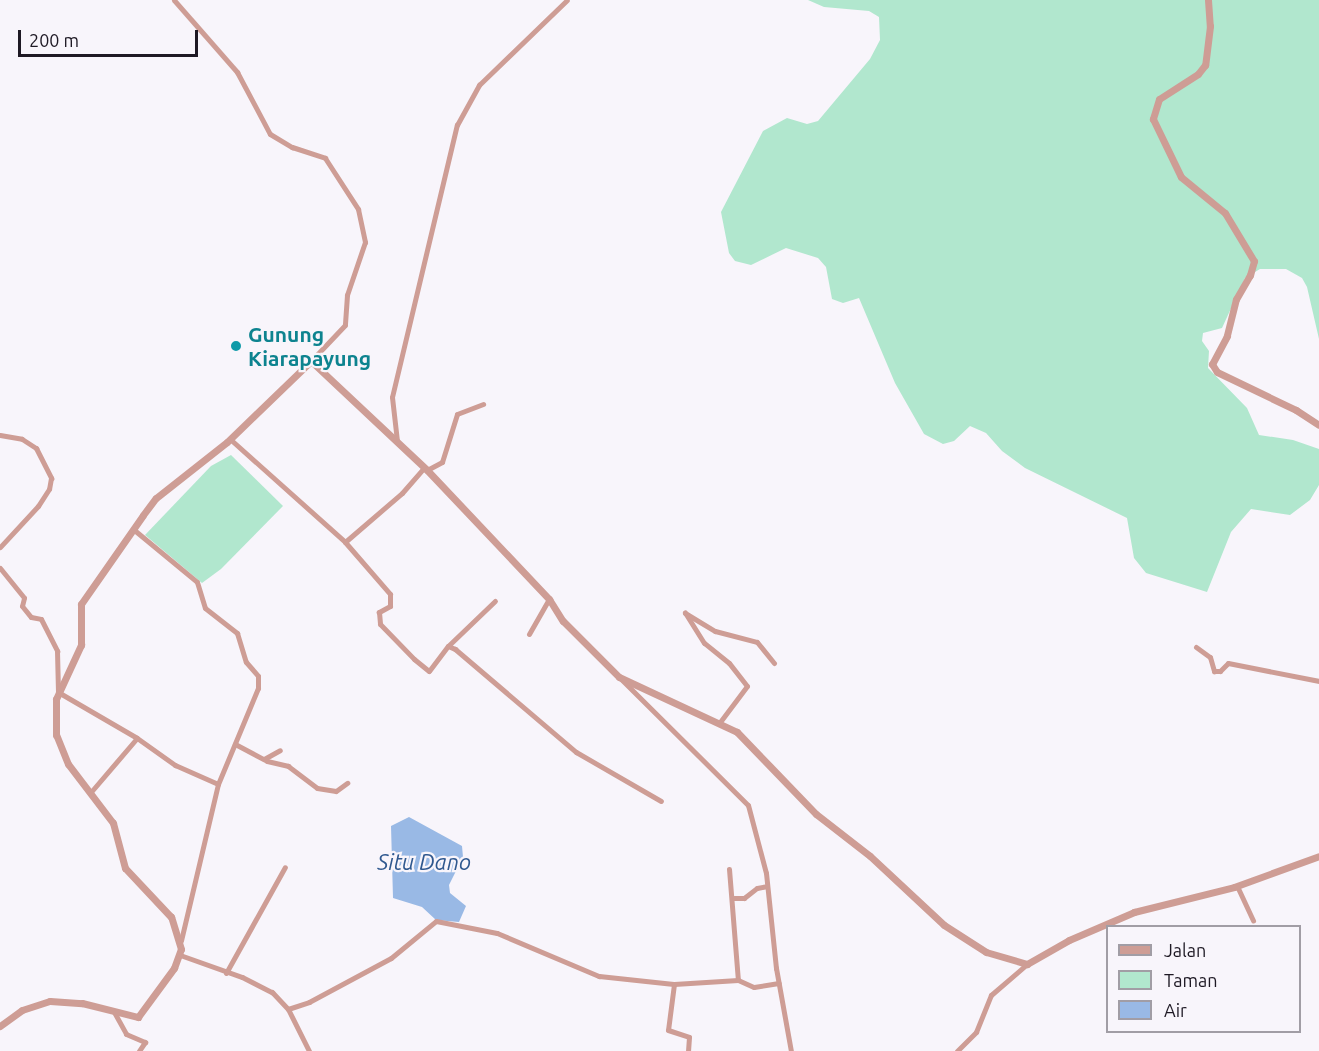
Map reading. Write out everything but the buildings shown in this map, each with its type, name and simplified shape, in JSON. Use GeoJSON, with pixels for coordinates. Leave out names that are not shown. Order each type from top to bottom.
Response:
{"type":"FeatureCollection","features":[{"type":"Feature","properties":{"kind":"street"},"geometry":{"type":"LineString","coordinates":[[58,692],[81,645],[81,604],[156,498],[230,439],[345,325],[347,295],[365,242],[358,209],[325,158],[292,147],[270,134],[237,72],[174,0]]}},
{"type":"Feature","properties":{"kind":"street"},"geometry":{"type":"LineString","coordinates":[[397,443],[392,397],[457,125],[479,85],[567,0]]}},
{"type":"Feature","properties":{"kind":"street"},"geometry":{"type":"LineString","coordinates":[[1208,0],[1210,26],[1205,65],[1198,74],[1159,99],[1153,119],[1181,177],[1225,213],[1254,261],[1250,276],[1236,299],[1227,336],[1213,356],[1213,368],[1319,425]]}},
{"type":"Feature","properties":{"kind":"street"},"geometry":{"type":"LineString","coordinates":[[311,361],[426,469],[549,599],[563,621],[744,800],[759,840],[791,1051]]}},
{"type":"Feature","properties":{"kind":"street"},"geometry":{"type":"LineString","coordinates":[[345,542],[426,469],[442,462],[457,414],[483,404]]}},
{"type":"Feature","properties":{"kind":"street"},"geometry":{"type":"LineString","coordinates":[[0,435],[22,438],[36,448],[51,478],[50,489],[38,506],[0,547]]}},
{"type":"Feature","properties":{"kind":"street"},"geometry":{"type":"LineString","coordinates":[[230,439],[345,542],[392,596],[390,606],[379,612],[380,624],[399,647],[429,671],[448,646],[495,602]]}},
{"type":"Feature","properties":{"kind":"street"},"geometry":{"type":"LineString","coordinates":[[0,1026],[22,1010],[50,1001],[82,1003],[132,1018],[147,1010],[180,955],[181,941],[218,784],[258,688],[258,676],[246,662],[237,633],[205,608],[197,582],[133,529]]}},
{"type":"Feature","properties":{"kind":"street"},"geometry":{"type":"LineString","coordinates":[[0,568],[24,598],[22,606],[32,617],[41,619],[54,646],[60,665],[54,723],[60,749],[112,823],[122,865],[166,911],[181,941]]}},
{"type":"Feature","properties":{"kind":"street"},"geometry":{"type":"LineString","coordinates":[[529,634],[549,599]]}},
{"type":"Feature","properties":{"kind":"street"},"geometry":{"type":"LineString","coordinates":[[720,722],[747,687],[729,663],[699,637],[685,613],[715,631],[757,642],[774,663]]}},
{"type":"Feature","properties":{"kind":"street"},"geometry":{"type":"LineString","coordinates":[[448,646],[576,752],[661,801]]}},
{"type":"Feature","properties":{"kind":"street"},"geometry":{"type":"LineString","coordinates":[[1196,647],[1210,657],[1214,671],[1220,671],[1228,663],[1319,681]]}},
{"type":"Feature","properties":{"kind":"street"},"geometry":{"type":"LineString","coordinates":[[619,677],[720,722],[745,738],[816,814],[870,856],[944,925],[986,952],[1027,964]]}},
{"type":"Feature","properties":{"kind":"street"},"geometry":{"type":"LineString","coordinates":[[58,692],[137,738],[175,765],[218,784]]}},
{"type":"Feature","properties":{"kind":"street"},"geometry":{"type":"LineString","coordinates":[[90,793],[137,738]]}},
{"type":"Feature","properties":{"kind":"street"},"geometry":{"type":"LineString","coordinates":[[235,744],[264,759],[288,766],[317,788],[336,791],[348,783]]}},
{"type":"Feature","properties":{"kind":"street"},"geometry":{"type":"LineString","coordinates":[[264,759],[280,750]]}},
{"type":"Feature","properties":{"kind":"street"},"geometry":{"type":"LineString","coordinates":[[957,1051],[976,1032],[991,995],[1027,964],[1069,940],[1134,912],[1237,886],[1319,856]]}},
{"type":"Feature","properties":{"kind":"street"},"geometry":{"type":"LineString","coordinates":[[226,973],[285,867]]}},
{"type":"Feature","properties":{"kind":"street"},"geometry":{"type":"LineString","coordinates":[[729,869],[734,898],[738,980]]}},
{"type":"Feature","properties":{"kind":"street"},"geometry":{"type":"LineString","coordinates":[[734,898],[744,898],[757,888],[767,886]]}},
{"type":"Feature","properties":{"kind":"street"},"geometry":{"type":"LineString","coordinates":[[1237,886],[1253,920]]}},
{"type":"Feature","properties":{"kind":"street"},"geometry":{"type":"LineString","coordinates":[[288,1010],[391,958],[436,921],[497,933],[599,976],[674,984],[738,980],[754,987],[779,983]]}},
{"type":"Feature","properties":{"kind":"street"},"geometry":{"type":"LineString","coordinates":[[180,955],[272,992],[288,1010],[309,1051]]}},
{"type":"Feature","properties":{"kind":"street"},"geometry":{"type":"LineString","coordinates":[[674,984],[668,1030],[689,1037],[688,1051]]}},
{"type":"Feature","properties":{"kind":"street"},"geometry":{"type":"LineString","coordinates":[[114,1012],[126,1034],[146,1043],[139,1051]]}},
{"type":"Feature","properties":{"kind":"green space"},"geometry":{"type":"Polygon","coordinates":[[[808,0],[1319,0],[1319,339],[1307,287],[1302,278],[1286,269],[1260,269],[1245,278],[1222,328],[1203,333],[1202,341],[1209,351],[1208,368],[1247,408],[1259,435],[1293,440],[1319,449],[1319,485],[1310,500],[1290,515],[1251,509],[1231,532],[1207,592],[1146,573],[1134,558],[1127,518],[1025,468],[1002,451],[986,433],[970,426],[954,441],[943,444],[924,434],[895,383],[859,298],[843,303],[832,299],[826,267],[818,258],[786,248],[751,265],[735,261],[729,253],[721,212],[763,131],[787,118],[807,124],[818,121],[870,59],[880,40],[879,17],[869,11],[824,7],[808,0]]]}},
{"type":"Feature","properties":{"kind":"green space"},"geometry":{"type":"Polygon","coordinates":[[[231,455],[283,506],[221,569],[202,583],[145,535],[211,466],[231,455]]]}},
{"type":"Feature","properties":{"kind":"water","name":"Situ Dano"},"geometry":{"type":"Polygon","coordinates":[[[409,817],[462,846],[463,857],[449,885],[450,893],[466,906],[459,922],[436,920],[422,907],[393,898],[391,826],[409,817]]]}},
{"type":"Feature","properties":{"kind":"place","name":"Gunung Kiarapayung"},"geometry":{"type":"Point","coordinates":[236,346]}}]}
